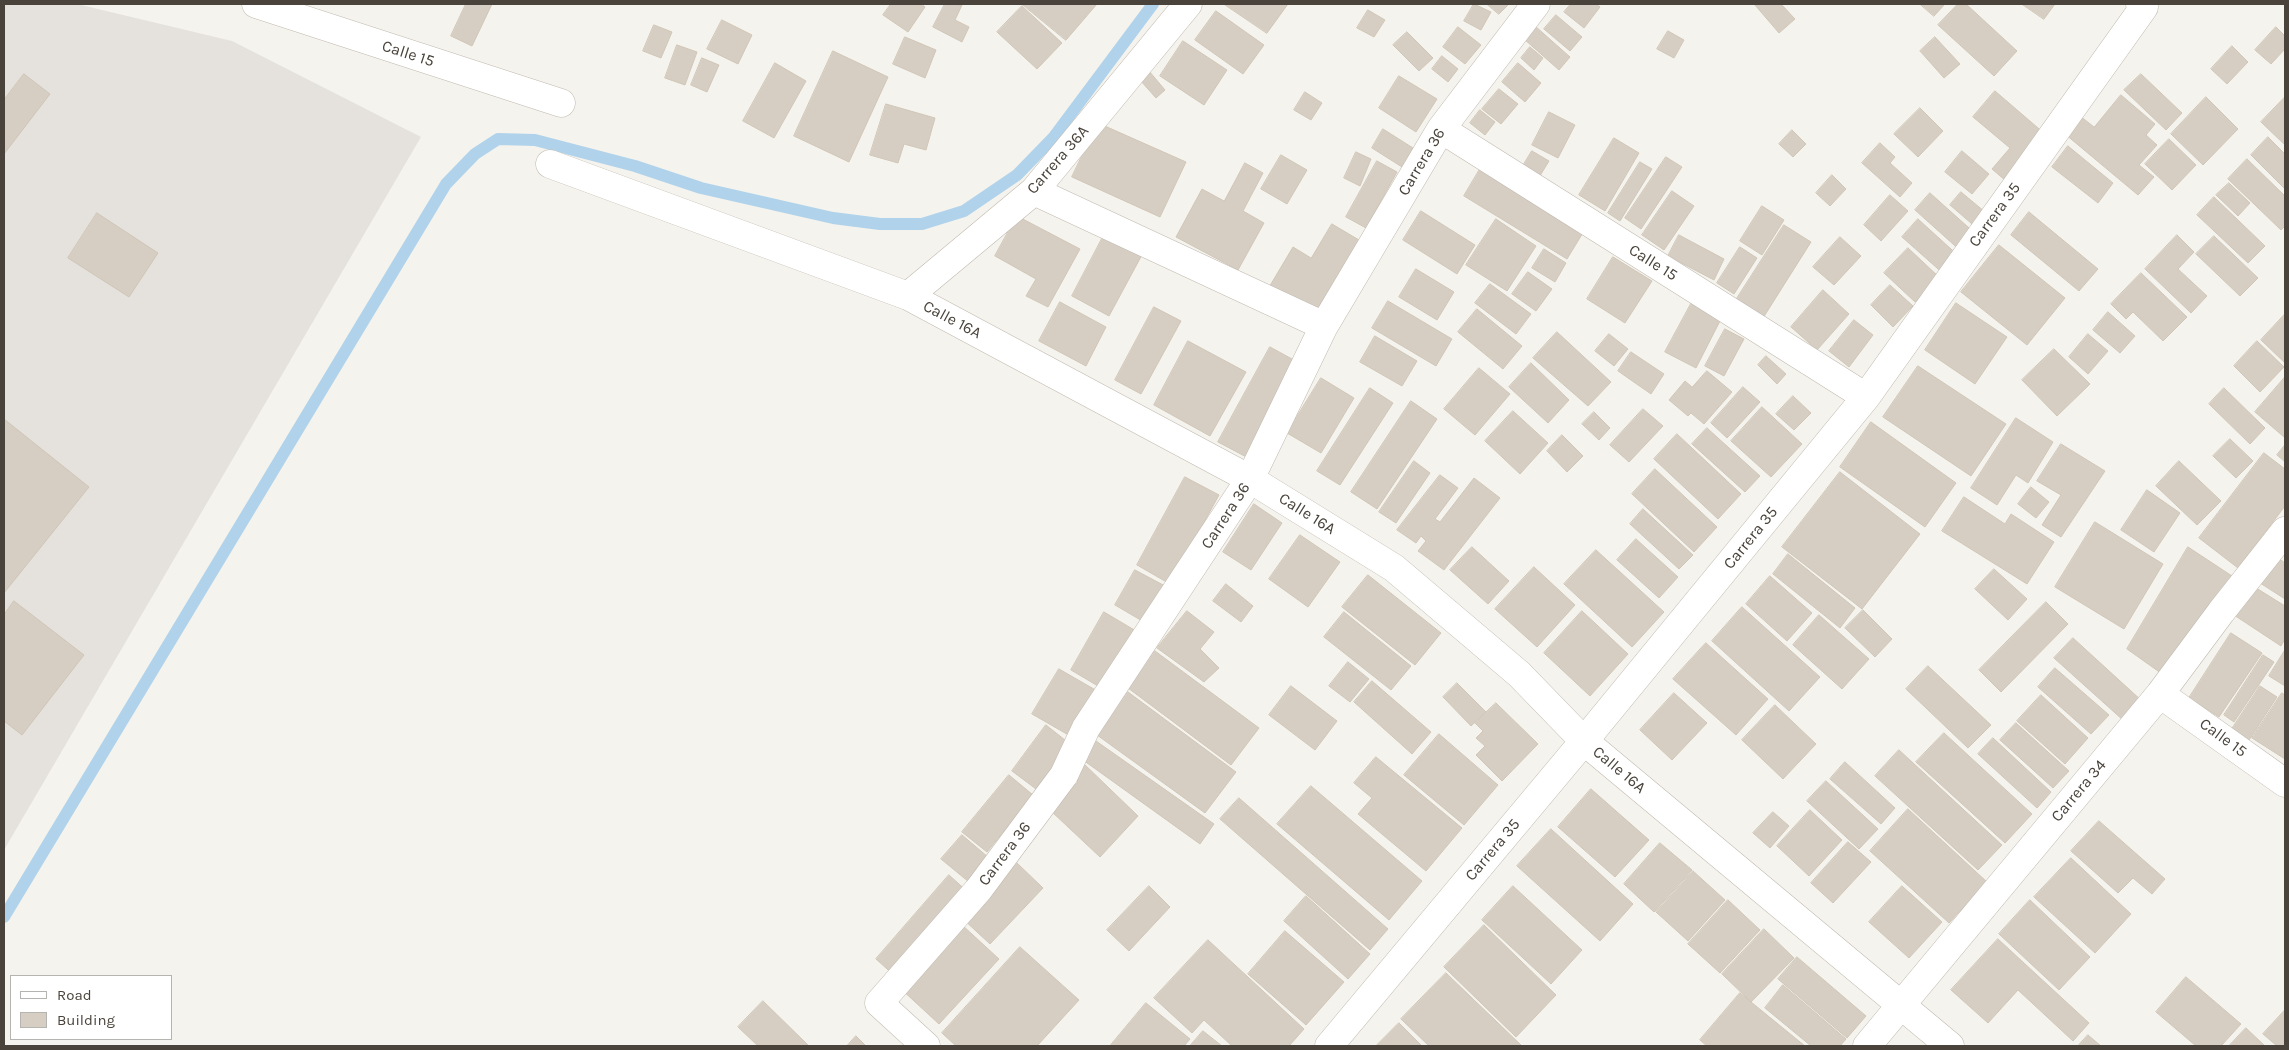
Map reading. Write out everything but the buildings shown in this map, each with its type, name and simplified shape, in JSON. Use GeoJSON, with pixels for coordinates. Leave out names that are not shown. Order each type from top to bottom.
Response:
{"type":"FeatureCollection","features":[{"type":"Feature","properties":{"kind":"street","name":"Calle 15"},"geometry":{"type":"LineString","coordinates":[[256,4],[561,103]]}},
{"type":"Feature","properties":{"kind":"street","name":"Carrera 36A"},"geometry":{"type":"LineString","coordinates":[[908,296],[1034,191],[1188,4]]}},
{"type":"Feature","properties":{"kind":"street","name":"Carrera 36"},"geometry":{"type":"LineString","coordinates":[[926,1046],[879,1003],[979,890],[1064,775],[1086,728],[1250,480],[1324,326],[1441,129],[1536,4]]}},
{"type":"Feature","properties":{"kind":"street","name":"Carrera 35"},"geometry":{"type":"LineString","coordinates":[[1329,1046],[1584,741],[1866,397],[2142,5]]}},
{"type":"Feature","properties":{"kind":"street","name":"Calle 15"},"geometry":{"type":"LineString","coordinates":[[1441,129],[1866,397]]}},
{"type":"Feature","properties":{"kind":"street","name":"Calle 16A"},"geometry":{"type":"LineString","coordinates":[[550,164],[908,296],[1250,480],[1394,568],[1519,674],[1584,741],[1950,1046]]}},
{"type":"Feature","properties":{"kind":"street"},"geometry":{"type":"LineString","coordinates":[[1034,191],[1324,326]]}},
{"type":"Feature","properties":{"kind":"street","name":"Carrera 34"},"geometry":{"type":"LineString","coordinates":[[1867,1046],[2160,694],[2285,531]]}},
{"type":"Feature","properties":{"kind":"street","name":"Calle 15"},"geometry":{"type":"LineString","coordinates":[[2160,694],[2285,783]]}},
{"type":"Feature","properties":{"kind":"shaded area"},"geometry":{"type":"Polygon","coordinates":[[[4,4],[77,4],[232,41],[421,137],[4,850],[4,4]]]}},
{"type":"Feature","properties":{"kind":"waterway"},"geometry":{"type":"LineString","coordinates":[[4,917],[446,184],[475,154],[498,139],[535,140],[635,166],[701,188],[833,218],[880,224],[922,224],[964,211],[1017,175],[1053,138],[1153,4]]}}]}
